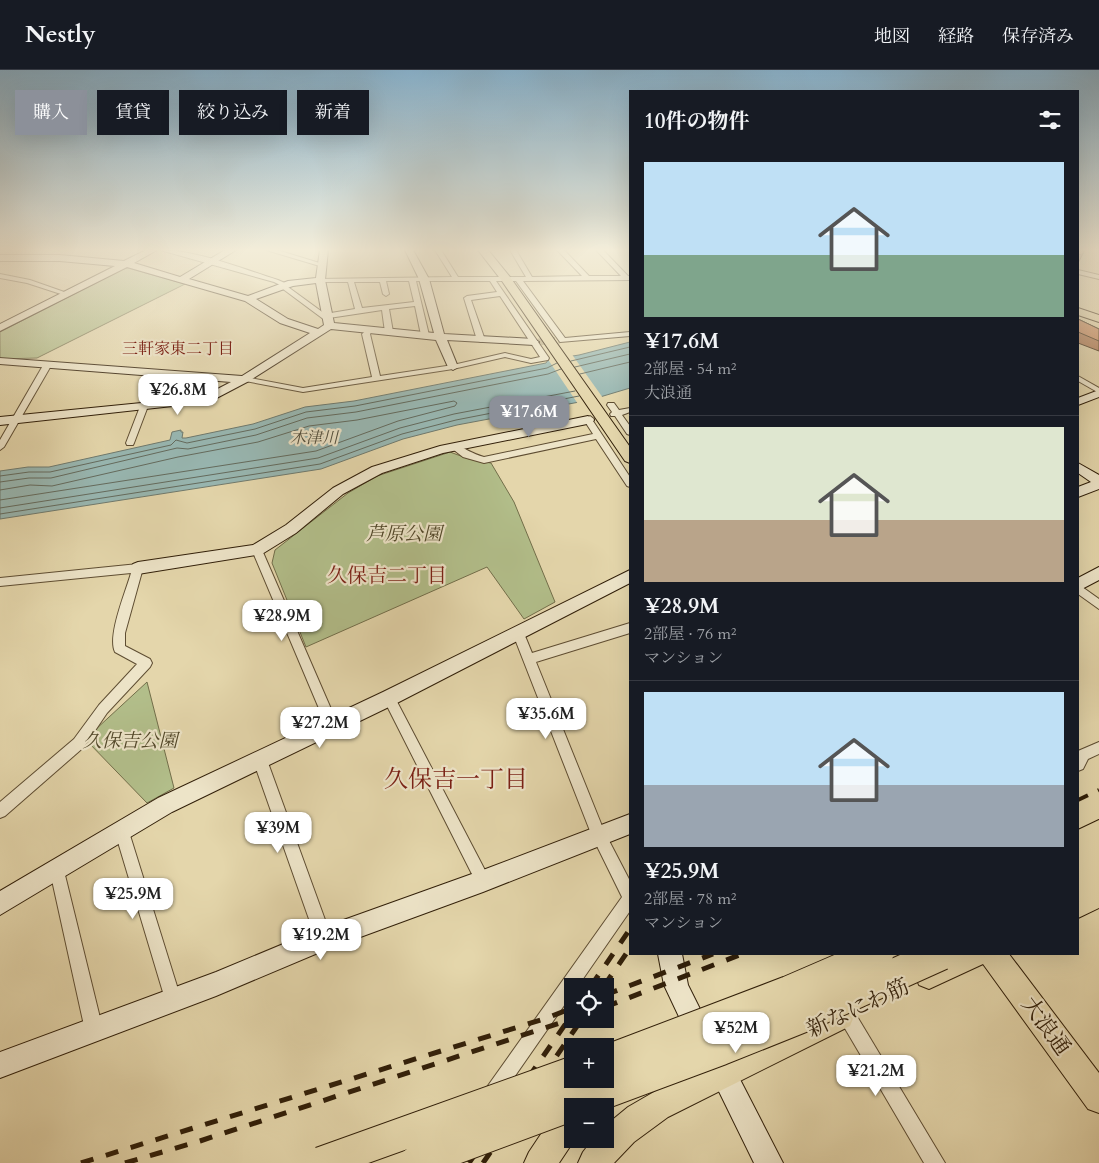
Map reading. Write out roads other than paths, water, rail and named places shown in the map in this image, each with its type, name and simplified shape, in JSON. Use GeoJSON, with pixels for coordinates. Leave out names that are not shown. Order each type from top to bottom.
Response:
{"type":"FeatureCollection","features":[{"type":"Feature","properties":{"kind":"highway"},"geometry":{"type":"LineString","coordinates":[[1079,860],[1099,850]]}},
{"type":"Feature","properties":{"kind":"highway"},"geometry":{"type":"LineString","coordinates":[[614,1059],[789,992],[875,955]]}},
{"type":"Feature","properties":{"kind":"highway"},"geometry":{"type":"LineString","coordinates":[[415,1163],[721,1049],[801,1017],[939,955]]}},
{"type":"Feature","properties":{"kind":"highway"},"geometry":{"type":"LineString","coordinates":[[321,1163],[564,1076]]}},
{"type":"Feature","properties":{"kind":"main road"},"geometry":{"type":"LineString","coordinates":[[521,301],[629,457]]}},
{"type":"Feature","properties":{"kind":"main road"},"geometry":{"type":"LineString","coordinates":[[1079,311],[1097,326]]}},
{"type":"Feature","properties":{"kind":"main road"},"geometry":{"type":"LineString","coordinates":[[1079,321],[1097,326]]}},
{"type":"Feature","properties":{"kind":"main road"},"geometry":{"type":"LineString","coordinates":[[1079,842],[1099,832]]}},
{"type":"Feature","properties":{"kind":"main road"},"geometry":{"type":"LineString","coordinates":[[614,1071],[641,1051],[693,1020],[839,955]]}},
{"type":"Feature","properties":{"kind":"main road","name":"新なにわ筋"},"geometry":{"type":"LineString","coordinates":[[594,1163],[623,1132],[651,1111],[685,1092],[973,955]]}},
{"type":"Feature","properties":{"kind":"main road","name":"大浪通"},"geometry":{"type":"LineString","coordinates":[[993,955],[1099,1098]]}},
{"type":"Feature","properties":{"kind":"main road"},"geometry":{"type":"LineString","coordinates":[[586,1098],[596,1088]]}},
{"type":"Feature","properties":{"kind":"main road"},"geometry":{"type":"LineString","coordinates":[[540,1163],[564,1127]]}},
{"type":"Feature","properties":{"kind":"street"},"geometry":{"type":"LineString","coordinates":[[0,328],[53,301]]}},
{"type":"Feature","properties":{"kind":"street"},"geometry":{"type":"LineString","coordinates":[[251,301],[284,321],[317,332]]}},
{"type":"Feature","properties":{"kind":"street"},"geometry":{"type":"LineString","coordinates":[[302,301],[328,321],[369,330],[425,336],[536,342]]}},
{"type":"Feature","properties":{"kind":"street"},"geometry":{"type":"LineString","coordinates":[[324,301],[328,321]]}},
{"type":"Feature","properties":{"kind":"street"},"geometry":{"type":"LineString","coordinates":[[357,301],[359,310]]}},
{"type":"Feature","properties":{"kind":"street"},"geometry":{"type":"LineString","coordinates":[[417,301],[425,336]]}},
{"type":"Feature","properties":{"kind":"street"},"geometry":{"type":"LineString","coordinates":[[430,301],[440,337],[452,367]]}},
{"type":"Feature","properties":{"kind":"street"},"geometry":{"type":"LineString","coordinates":[[468,301],[481,340]]}},
{"type":"Feature","properties":{"kind":"street"},"geometry":{"type":"LineString","coordinates":[[0,362],[48,364],[232,380],[245,379],[303,390],[377,380],[452,367],[505,355],[531,361],[545,358],[536,342],[506,301]]}},
{"type":"Feature","properties":{"kind":"street"},"geometry":{"type":"LineString","coordinates":[[534,301],[561,340],[629,334]]}},
{"type":"Feature","properties":{"kind":"street"},"geometry":{"type":"LineString","coordinates":[[0,420],[205,400],[245,379],[317,332],[328,321],[359,310],[418,304]]}},
{"type":"Feature","properties":{"kind":"street"},"geometry":{"type":"LineString","coordinates":[[385,307],[389,332]]}},
{"type":"Feature","properties":{"kind":"street"},"geometry":{"type":"LineString","coordinates":[[369,330],[366,334],[377,380]]}},
{"type":"Feature","properties":{"kind":"street"},"geometry":{"type":"LineString","coordinates":[[0,447],[48,364]]}},
{"type":"Feature","properties":{"kind":"street"},"geometry":{"type":"LineString","coordinates":[[1079,379],[1099,392]]}},
{"type":"Feature","properties":{"kind":"street"},"geometry":{"type":"LineString","coordinates":[[1079,402],[1099,392]]}},
{"type":"Feature","properties":{"kind":"street"},"geometry":{"type":"LineString","coordinates":[[610,405],[629,431]]}},
{"type":"Feature","properties":{"kind":"street"},"geometry":{"type":"LineString","coordinates":[[130,443],[144,406]]}},
{"type":"Feature","properties":{"kind":"street"},"geometry":{"type":"LineString","coordinates":[[615,413],[629,410]]}},
{"type":"Feature","properties":{"kind":"street"},"geometry":{"type":"LineString","coordinates":[[0,582],[138,568],[257,550],[291,529],[338,491],[355,480],[412,458],[454,447],[589,420],[629,482]]}},
{"type":"Feature","properties":{"kind":"street"},"geometry":{"type":"LineString","coordinates":[[454,447],[466,455],[484,460],[598,436]]}},
{"type":"Feature","properties":{"kind":"street"},"geometry":{"type":"LineString","coordinates":[[1079,468],[1099,483],[1079,492]]}},
{"type":"Feature","properties":{"kind":"street"},"geometry":{"type":"LineString","coordinates":[[257,550],[332,725]]}},
{"type":"Feature","properties":{"kind":"street"},"geometry":{"type":"LineString","coordinates":[[0,811],[80,743],[103,709],[146,663],[119,649],[119,633],[138,568]]}},
{"type":"Feature","properties":{"kind":"street"},"geometry":{"type":"LineString","coordinates":[[1079,585],[1099,573]]}},
{"type":"Feature","properties":{"kind":"street"},"geometry":{"type":"LineString","coordinates":[[0,904],[165,805],[389,698],[629,577]]}},
{"type":"Feature","properties":{"kind":"street"},"geometry":{"type":"LineString","coordinates":[[1079,587],[1099,605]]}},
{"type":"Feature","properties":{"kind":"street"},"geometry":{"type":"LineString","coordinates":[[529,659],[629,628]]}},
{"type":"Feature","properties":{"kind":"street"},"geometry":{"type":"LineString","coordinates":[[518,634],[599,836],[629,895]]}},
{"type":"Feature","properties":{"kind":"street"},"geometry":{"type":"LineString","coordinates":[[389,698],[483,881]]}},
{"type":"Feature","properties":{"kind":"street"},"geometry":{"type":"LineString","coordinates":[[1079,763],[1083,755],[1099,748]]}},
{"type":"Feature","properties":{"kind":"street"},"geometry":{"type":"LineString","coordinates":[[260,760],[324,938]]}},
{"type":"Feature","properties":{"kind":"street"},"geometry":{"type":"LineString","coordinates":[[0,1065],[216,984],[324,938],[483,881],[629,824]]}},
{"type":"Feature","properties":{"kind":"street"},"geometry":{"type":"LineString","coordinates":[[122,832],[173,999]]}},
{"type":"Feature","properties":{"kind":"street"},"geometry":{"type":"LineString","coordinates":[[57,871],[94,1030]]}},
{"type":"Feature","properties":{"kind":"street"},"geometry":{"type":"LineString","coordinates":[[442,1163],[537,1032],[629,898]]}},
{"type":"Feature","properties":{"kind":"street"},"geometry":{"type":"LineString","coordinates":[[670,955],[675,981],[693,1020],[724,1073],[769,1163]]}},
{"type":"Feature","properties":{"kind":"street"},"geometry":{"type":"LineString","coordinates":[[846,1014],[935,1163]]}},
{"type":"Feature","properties":{"kind":"water","name":"木津川"},"geometry":{"type":"Polygon","coordinates":[[[629,342],[629,388],[590,400],[457,425],[403,439],[321,469],[0,519],[0,471],[28,467],[49,467],[170,440],[172,432],[181,430],[183,432],[182,438],[186,438],[253,424],[305,407],[354,401],[579,355],[629,342]]]}},
{"type":"Feature","properties":{"kind":"tunnel"},"geometry":{"type":"LineString","coordinates":[[538,342],[560,340]]}},
{"type":"Feature","properties":{"kind":"railway"},"geometry":{"type":"LineString","coordinates":[[1079,800],[1099,790]]}},
{"type":"Feature","properties":{"kind":"railway"},"geometry":{"type":"LineString","coordinates":[[596,978],[629,930]]}},
{"type":"Feature","properties":{"kind":"railway"},"geometry":{"type":"LineString","coordinates":[[609,978],[629,949]]}},
{"type":"Feature","properties":{"kind":"railway"},"geometry":{"type":"LineString","coordinates":[[614,992],[710,955]]}},
{"type":"Feature","properties":{"kind":"railway"},"geometry":{"type":"LineString","coordinates":[[614,1004],[739,955]]}},
{"type":"Feature","properties":{"kind":"railway"},"geometry":{"type":"LineString","coordinates":[[81,1163],[564,1011]]}},
{"type":"Feature","properties":{"kind":"railway"},"geometry":{"type":"LineString","coordinates":[[125,1163],[200,1141],[564,1022]]}},
{"type":"Feature","properties":{"kind":"railway"},"geometry":{"type":"LineString","coordinates":[[469,1163],[564,1026]]}},
{"type":"Feature","properties":{"kind":"railway"},"geometry":{"type":"LineString","coordinates":[[483,1163],[576,1028]]}},
{"type":"Feature","properties":{"kind":"district","name":"三軒家東二丁目"},"geometry":{"type":"Point","coordinates":[178,349]}},
{"type":"Feature","properties":{"kind":"district","name":"久保吉二丁目"},"geometry":{"type":"Point","coordinates":[387,575]}},
{"type":"Feature","properties":{"kind":"district","name":"久保吉一丁目"},"geometry":{"type":"Point","coordinates":[456,779]}},
{"type":"Feature","properties":{"kind":"park label","name":"芦原公園"},"geometry":{"type":"Point","coordinates":[404,534]}},
{"type":"Feature","properties":{"kind":"park label","name":"久保吉公園"},"geometry":{"type":"Point","coordinates":[130,741]}}]}
